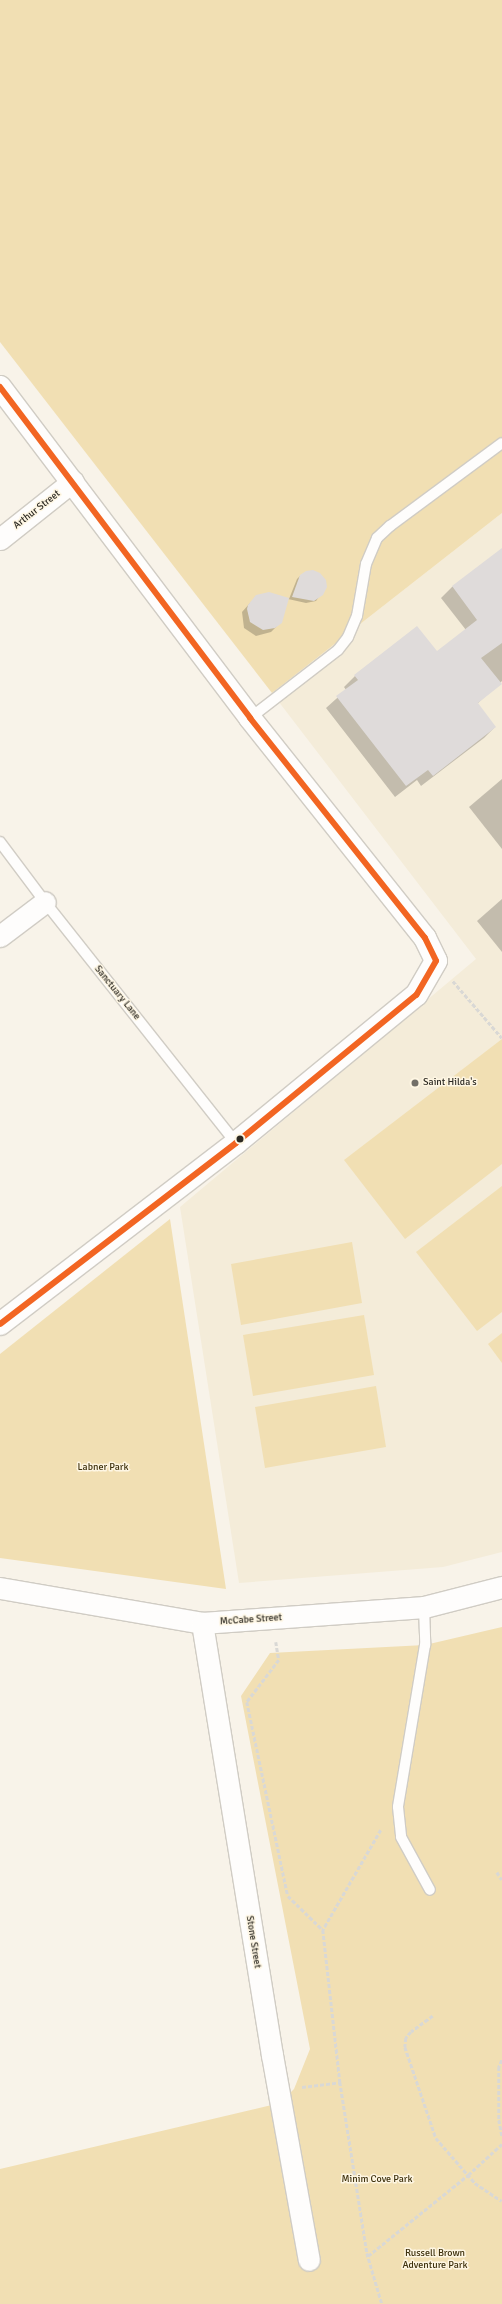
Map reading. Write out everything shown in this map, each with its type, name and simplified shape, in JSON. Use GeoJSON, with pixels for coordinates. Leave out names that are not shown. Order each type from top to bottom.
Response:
{"type":"FeatureCollection","features":[{"type":"Feature","properties":{"kind":"street"},"geometry":{"type":"LineString","coordinates":[[0,387],[73,481],[250,718],[425,938],[436,962],[416,995],[236,1143],[0,1324]]}},
{"type":"Feature","properties":{"kind":"street","name":"Arthur Street"},"geometry":{"type":"LineString","coordinates":[[0,539],[73,481]]}},
{"type":"Feature","properties":{"kind":"street"},"geometry":{"type":"LineString","coordinates":[[0,936],[44,902]]}},
{"type":"Feature","properties":{"kind":"street","name":"McCabe Street"},"geometry":{"type":"LineString","coordinates":[[0,1588],[202,1623],[424,1607],[502,1587]]}},
{"type":"Feature","properties":{"kind":"street","name":"Stone Street"},"geometry":{"type":"LineString","coordinates":[[202,1623],[278,2090],[309,2260]]}},
{"type":"Feature","properties":{"kind":"lane"},"geometry":{"type":"LineString","coordinates":[[250,718],[338,650],[348,637],[357,616],[366,564],[377,538],[390,526],[502,443]]}},
{"type":"Feature","properties":{"kind":"lane","name":"Sanctuary Lane"},"geometry":{"type":"LineString","coordinates":[[0,842],[44,902],[236,1143]]}},
{"type":"Feature","properties":{"kind":"lane"},"geometry":{"type":"LineString","coordinates":[[424,1607],[425,1645],[398,1807],[402,1837],[420,1876],[430,1890]]}},
{"type":"Feature","properties":{"kind":"path"},"geometry":{"type":"LineString","coordinates":[[436,962],[502,1038]]}},
{"type":"Feature","properties":{"kind":"path"},"geometry":{"type":"LineString","coordinates":[[272,1618],[279,1660],[247,1702],[288,1896],[323,1930]]}},
{"type":"Feature","properties":{"kind":"path"},"geometry":{"type":"LineString","coordinates":[[382,2304],[368,2256],[340,2082],[323,1930],[374,1839],[398,1807]]}},
{"type":"Feature","properties":{"kind":"path"},"geometry":{"type":"LineString","coordinates":[[497,1872],[502,1880]]}},
{"type":"Feature","properties":{"kind":"path"},"geometry":{"type":"LineString","coordinates":[[433,2016],[411,2032],[406,2038],[405,2047],[436,2138],[475,2183],[502,2201]]}},
{"type":"Feature","properties":{"kind":"path"},"geometry":{"type":"LineString","coordinates":[[502,2060],[499,2067],[499,2120],[502,2136]]}},
{"type":"Feature","properties":{"kind":"path"},"geometry":{"type":"LineString","coordinates":[[278,2090],[340,2082]]}},
{"type":"Feature","properties":{"kind":"path"},"geometry":{"type":"LineString","coordinates":[[368,2256],[468,2175],[502,2144]]}},
{"type":"Feature","properties":{"kind":"shaded area","name":"Saint Hilda's"},"geometry":{"type":"Polygon","coordinates":[[[502,513],[502,1552],[443,1567],[239,1583],[180,1207],[476,959],[272,693],[502,513]]]}},
{"type":"Feature","properties":{"kind":"green space"},"geometry":{"type":"Polygon","coordinates":[[[0,0],[502,0],[502,513],[272,693],[0,342],[0,0]]]}},
{"type":"Feature","properties":{"kind":"green space"},"geometry":{"type":"Polygon","coordinates":[[[502,1039],[502,1164],[405,1239],[344,1160],[502,1039]]]}},
{"type":"Feature","properties":{"kind":"green space"},"geometry":{"type":"Polygon","coordinates":[[[502,1186],[502,1312],[477,1331],[416,1252],[502,1186]]]}},
{"type":"Feature","properties":{"kind":"green space","name":"Labner Park"},"geometry":{"type":"Polygon","coordinates":[[[170,1219],[226,1589],[0,1558],[0,1354],[170,1219]]]}},
{"type":"Feature","properties":{"kind":"green space"},"geometry":{"type":"Polygon","coordinates":[[[352,1242],[362,1303],[241,1325],[231,1264],[352,1242]]]}},
{"type":"Feature","properties":{"kind":"green space"},"geometry":{"type":"Polygon","coordinates":[[[364,1315],[374,1375],[253,1396],[243,1335],[364,1315]]]}},
{"type":"Feature","properties":{"kind":"green space"},"geometry":{"type":"Polygon","coordinates":[[[502,1333],[502,1363],[488,1344],[502,1333]]]}},
{"type":"Feature","properties":{"kind":"green space"},"geometry":{"type":"Polygon","coordinates":[[[376,1386],[386,1447],[265,1468],[255,1407],[376,1386]]]}},
{"type":"Feature","properties":{"kind":"green space","name":"Minim Cove Park"},"geometry":{"type":"Polygon","coordinates":[[[502,1627],[502,2304],[0,2304],[0,2169],[280,2103],[294,2089],[310,2049],[241,1696],[270,1653],[425,1645],[502,1627]]]}},
{"type":"Feature","properties":{"kind":"building"},"geometry":{"type":"Polygon","coordinates":[[[502,548],[502,643],[481,658],[502,684],[478,703],[496,727],[433,776],[428,770],[406,786],[336,696],[358,680],[354,675],[417,626],[437,651],[477,620],[452,586],[502,548]]]}},
{"type":"Feature","properties":{"kind":"building"},"geometry":{"type":"Polygon","coordinates":[[[313,570],[320,573],[326,580],[327,587],[323,595],[314,601],[292,597],[300,575],[306,571],[313,570]]]}},
{"type":"Feature","properties":{"kind":"building"},"geometry":{"type":"Polygon","coordinates":[[[269,592],[289,598],[282,623],[275,628],[263,630],[250,622],[247,609],[248,605],[256,595],[269,592]]]}},
{"type":"Feature","properties":{"kind":"transit line"},"geometry":{"type":"LineString","coordinates":[[0,387],[250,718],[425,938],[436,961],[416,995],[236,1143],[0,1324]]}},
{"type":"Feature","properties":{"kind":"place","name":"Saint Hilda's"},"geometry":{"type":"Point","coordinates":[415,1083]}},
{"type":"Feature","properties":{"kind":"park label","name":"Russell Brown Adventure Park"},"geometry":{"type":"Point","coordinates":[435,2258]}}]}
